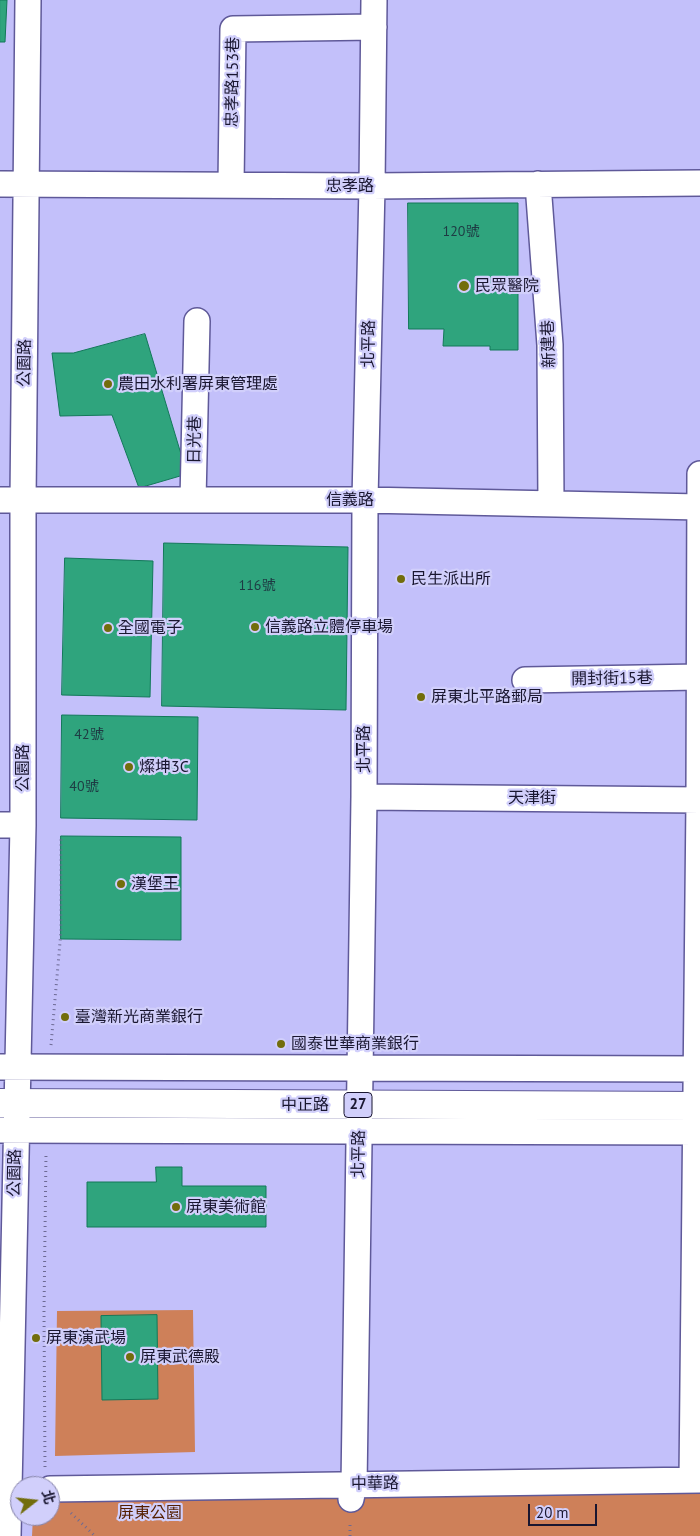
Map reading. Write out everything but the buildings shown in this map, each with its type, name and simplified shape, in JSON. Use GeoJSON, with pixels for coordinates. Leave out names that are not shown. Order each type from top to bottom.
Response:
{"type":"FeatureCollection","features":[{"type":"Feature","properties":{"kind":"main road","name":"中正路"},"geometry":{"type":"LineString","coordinates":[[8,1103],[359,1118],[697,1119]]}},
{"type":"Feature","properties":{"kind":"street","name":"公園路"},"geometry":{"type":"LineString","coordinates":[[8,1536],[10,1489],[8,1103],[12,825],[12,500],[27,184],[28,0]]}},
{"type":"Feature","properties":{"kind":"street","name":"北平路"},"geometry":{"type":"LineString","coordinates":[[352,1492],[364,797],[365,500],[374,0]]}},
{"type":"Feature","properties":{"kind":"street","name":"忠孝路153巷"},"geometry":{"type":"LineString","coordinates":[[231,185],[233,29],[374,27]]}},
{"type":"Feature","properties":{"kind":"street","name":"忠孝路"},"geometry":{"type":"LineString","coordinates":[[0,184],[372,186],[700,183]]}},
{"type":"Feature","properties":{"kind":"street","name":"新建巷"},"geometry":{"type":"LineString","coordinates":[[538,184],[550,344],[551,504]]}},
{"type":"Feature","properties":{"kind":"street","name":"日光巷"},"geometry":{"type":"LineString","coordinates":[[193,500],[197,321]]}},
{"type":"Feature","properties":{"kind":"street"},"geometry":{"type":"LineString","coordinates":[[696,1480],[700,474]]}},
{"type":"Feature","properties":{"kind":"street","name":"信義路"},"geometry":{"type":"LineString","coordinates":[[12,500],[365,500],[700,507]]}},
{"type":"Feature","properties":{"kind":"street","name":"開封街15巷"},"geometry":{"type":"LineString","coordinates":[[525,680],[699,677]]}},
{"type":"Feature","properties":{"kind":"street","name":"天津街"},"geometry":{"type":"LineString","coordinates":[[364,797],[699,800]]}},
{"type":"Feature","properties":{"kind":"street"},"geometry":{"type":"LineString","coordinates":[[9,1067],[698,1069]]}},
{"type":"Feature","properties":{"kind":"street","name":"中正路"},"geometry":{"type":"LineString","coordinates":[[8,1130],[359,1118]]}},
{"type":"Feature","properties":{"kind":"street","name":"中華路"},"geometry":{"type":"LineString","coordinates":[[60,1482],[352,1492],[696,1480]]}},
{"type":"Feature","properties":{"kind":"path"},"geometry":{"type":"LineString","coordinates":[[49,1068],[61,931],[61,836]]}},
{"type":"Feature","properties":{"kind":"path"},"geometry":{"type":"LineString","coordinates":[[46,1130],[44,1312],[47,1476]]}},
{"type":"Feature","properties":{"kind":"path"},"geometry":{"type":"LineString","coordinates":[[66,1509],[96,1536]]}},
{"type":"Feature","properties":{"kind":"green space","name":"屏東武德殿"},"geometry":{"type":"Polygon","coordinates":[[[193,1310],[195,1452],[55,1456],[57,1311],[193,1310]]]}},
{"type":"Feature","properties":{"kind":"green space","name":"屏東公園"},"geometry":{"type":"Polygon","coordinates":[[[60,1489],[700,1494],[700,1536],[32,1536],[32,1526],[60,1526],[60,1489]]]}},
{"type":"Feature","properties":{"kind":"place","name":"民眾醫院"},"geometry":{"type":"Point","coordinates":[464,286]}},
{"type":"Feature","properties":{"kind":"place","name":"農田水利署屏東管理處"},"geometry":{"type":"Point","coordinates":[108,384]}},
{"type":"Feature","properties":{"kind":"place","name":"民生派出所"},"geometry":{"type":"Point","coordinates":[401,579]}},
{"type":"Feature","properties":{"kind":"place","name":"信義路立體停車場"},"geometry":{"type":"Point","coordinates":[255,627]}},
{"type":"Feature","properties":{"kind":"place","name":"全國電子"},"geometry":{"type":"Point","coordinates":[108,628]}},
{"type":"Feature","properties":{"kind":"place","name":"屏東北平路郵局"},"geometry":{"type":"Point","coordinates":[421,697]}},
{"type":"Feature","properties":{"kind":"place","name":"燦坤3C"},"geometry":{"type":"Point","coordinates":[129,767]}},
{"type":"Feature","properties":{"kind":"place","name":"漢堡王"},"geometry":{"type":"Point","coordinates":[121,884]}},
{"type":"Feature","properties":{"kind":"place","name":"臺灣新光商業銀行"},"geometry":{"type":"Point","coordinates":[65,1017]}},
{"type":"Feature","properties":{"kind":"place","name":"國泰世華商業銀行"},"geometry":{"type":"Point","coordinates":[281,1044]}},
{"type":"Feature","properties":{"kind":"place","name":"屏東美術館"},"geometry":{"type":"Point","coordinates":[176,1207]}},
{"type":"Feature","properties":{"kind":"place","name":"屏東演武場"},"geometry":{"type":"Point","coordinates":[36,1338]}},
{"type":"Feature","properties":{"kind":"place","name":"屏東武德殿"},"geometry":{"type":"Point","coordinates":[130,1357]}}]}
